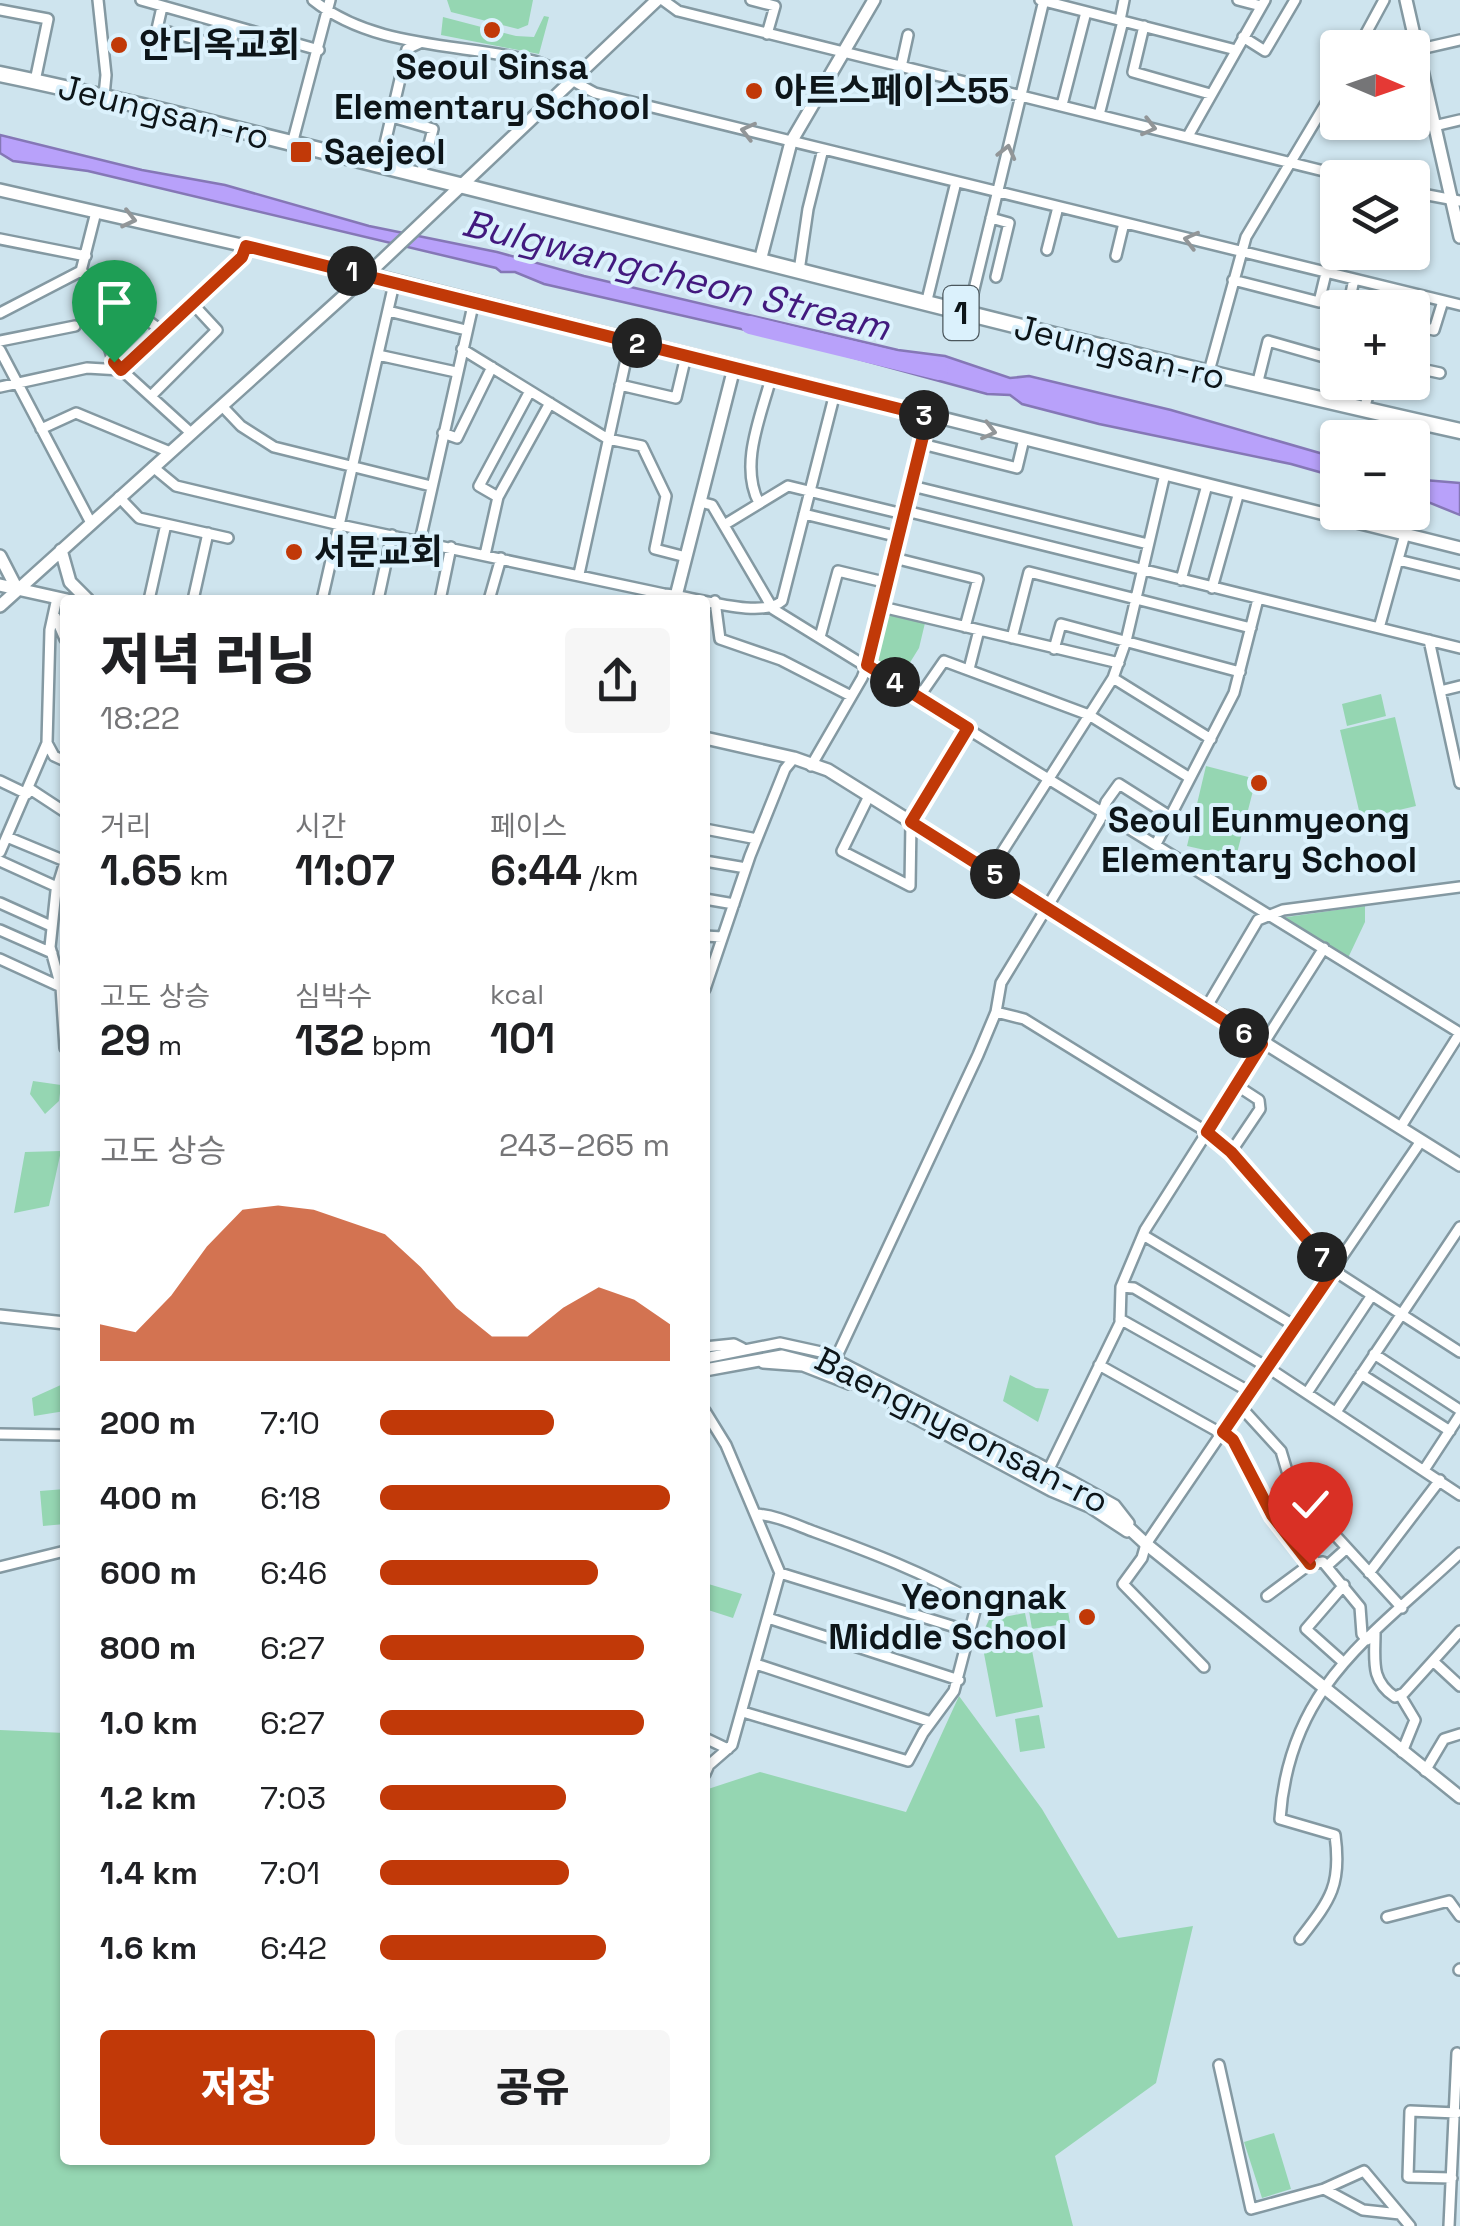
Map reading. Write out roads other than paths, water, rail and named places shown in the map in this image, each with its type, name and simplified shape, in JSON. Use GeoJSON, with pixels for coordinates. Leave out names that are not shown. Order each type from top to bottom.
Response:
{"type":"FeatureCollection","features":[{"type":"Feature","properties":{"kind":"main road"},"geometry":{"type":"LineString","coordinates":[[0,606],[372,270],[660,0]]}},
{"type":"Feature","properties":{"kind":"main road"},"geometry":{"type":"LineString","coordinates":[[760,261],[792,142],[874,0]]}},
{"type":"Feature","properties":{"kind":"main road"},"geometry":{"type":"LineString","coordinates":[[1406,0],[1412,30]]}},
{"type":"Feature","properties":{"kind":"main road","name":"Jeungsan-ro"},"geometry":{"type":"LineString","coordinates":[[0,74],[464,185],[1208,375],[1460,431]]}},
{"type":"Feature","properties":{"kind":"main road"},"geometry":{"type":"LineString","coordinates":[[1430,109],[1456,200],[1460,237]]}},
{"type":"Feature","properties":{"kind":"main road"},"geometry":{"type":"LineString","coordinates":[[0,190],[246,246],[372,270],[474,301],[771,378],[1460,548]]}},
{"type":"Feature","properties":{"kind":"main road"},"geometry":{"type":"LineString","coordinates":[[676,595],[734,368]]}},
{"type":"Feature","properties":{"kind":"main road"},"geometry":{"type":"LineString","coordinates":[[61,550],[70,582],[83,595]]}},
{"type":"Feature","properties":{"kind":"main road"},"geometry":{"type":"LineString","coordinates":[[0,556],[17,589]]}},
{"type":"Feature","properties":{"kind":"main road"},"geometry":{"type":"LineString","coordinates":[[0,585],[60,599]]}},
{"type":"Feature","properties":{"kind":"main road"},"geometry":{"type":"LineString","coordinates":[[710,739],[794,758],[828,770],[1460,1165]]}},
{"type":"Feature","properties":{"kind":"main road"},"geometry":{"type":"LineString","coordinates":[[0,1316],[60,1322]]}},
{"type":"Feature","properties":{"kind":"main road","name":"Baengnyeonsan-ro"},"geometry":{"type":"LineString","coordinates":[[710,1368],[744,1356],[782,1356],[830,1368],[1105,1506],[1146,1544],[1460,1797]]}},
{"type":"Feature","properties":{"kind":"street"},"geometry":{"type":"LineString","coordinates":[[98,0],[106,76],[104,96]]}},
{"type":"Feature","properties":{"kind":"street"},"geometry":{"type":"LineString","coordinates":[[140,0],[319,50]]}},
{"type":"Feature","properties":{"kind":"street"},"geometry":{"type":"LineString","coordinates":[[313,0],[340,20],[420,43],[538,62],[595,93],[1460,305]]}},
{"type":"Feature","properties":{"kind":"street","name":"Jeungsan-ro"},"geometry":{"type":"LineString","coordinates":[[292,144],[330,0]]}},
{"type":"Feature","properties":{"kind":"street"},"geometry":{"type":"LineString","coordinates":[[660,0],[678,12],[1320,170]]}},
{"type":"Feature","properties":{"kind":"street"},"geometry":{"type":"LineString","coordinates":[[750,0],[775,6],[768,34]]}},
{"type":"Feature","properties":{"kind":"street"},"geometry":{"type":"LineString","coordinates":[[968,314],[1042,0],[1236,50]]}},
{"type":"Feature","properties":{"kind":"street"},"geometry":{"type":"LineString","coordinates":[[1100,114],[1124,0]]}},
{"type":"Feature","properties":{"kind":"street"},"geometry":{"type":"LineString","coordinates":[[1188,136],[1263,3],[1238,0]]}},
{"type":"Feature","properties":{"kind":"street"},"geometry":{"type":"LineString","coordinates":[[1243,37],[1265,51],[1296,0]]}},
{"type":"Feature","properties":{"kind":"street"},"geometry":{"type":"LineString","coordinates":[[1368,30],[1384,0]]}},
{"type":"Feature","properties":{"kind":"street","name":"Jeungsan-ro"},"geometry":{"type":"LineString","coordinates":[[2,7],[48,19],[35,81]]}},
{"type":"Feature","properties":{"kind":"street"},"geometry":{"type":"LineString","coordinates":[[162,7],[157,29],[175,34],[230,48],[235,27]]}},
{"type":"Feature","properties":{"kind":"street"},"geometry":{"type":"LineString","coordinates":[[1062,106],[1086,12]]}},
{"type":"Feature","properties":{"kind":"street"},"geometry":{"type":"LineString","coordinates":[[1144,26],[1133,72],[1210,94]]}},
{"type":"Feature","properties":{"kind":"street"},"geometry":{"type":"LineString","coordinates":[[900,67],[908,34]]}},
{"type":"Feature","properties":{"kind":"street"},"geometry":{"type":"LineString","coordinates":[[1430,47],[1460,40]]}},
{"type":"Feature","properties":{"kind":"street"},"geometry":{"type":"LineString","coordinates":[[380,166],[408,50],[420,43]]}},
{"type":"Feature","properties":{"kind":"street"},"geometry":{"type":"LineString","coordinates":[[1208,375],[1240,252],[1320,113]]}},
{"type":"Feature","properties":{"kind":"street"},"geometry":{"type":"LineString","coordinates":[[392,117],[433,129],[421,175]]}},
{"type":"Feature","properties":{"kind":"street"},"geometry":{"type":"LineString","coordinates":[[1434,126],[1460,120]]}},
{"type":"Feature","properties":{"kind":"street"},"geometry":{"type":"LineString","coordinates":[[799,271],[808,209],[823,150]]}},
{"type":"Feature","properties":{"kind":"street"},"geometry":{"type":"LineString","coordinates":[[926,304],[956,182]]}},
{"type":"Feature","properties":{"kind":"street"},"geometry":{"type":"LineString","coordinates":[[1430,195],[1456,200]]}},
{"type":"Feature","properties":{"kind":"street"},"geometry":{"type":"LineString","coordinates":[[1047,250],[1058,207]]}},
{"type":"Feature","properties":{"kind":"street"},"geometry":{"type":"LineString","coordinates":[[0,313],[82,271],[96,212]]}},
{"type":"Feature","properties":{"kind":"street"},"geometry":{"type":"LineString","coordinates":[[991,218],[1009,223],[996,276]]}},
{"type":"Feature","properties":{"kind":"street"},"geometry":{"type":"LineString","coordinates":[[1116,256],[1124,223]]}},
{"type":"Feature","properties":{"kind":"street"},"geometry":{"type":"LineString","coordinates":[[0,239],[86,256]]}},
{"type":"Feature","properties":{"kind":"street"},"geometry":{"type":"LineString","coordinates":[[0,387],[86,368],[121,370],[242,257],[246,246]]}},
{"type":"Feature","properties":{"kind":"street"},"geometry":{"type":"LineString","coordinates":[[323,595],[393,288],[372,270]]}},
{"type":"Feature","properties":{"kind":"street"},"geometry":{"type":"LineString","coordinates":[[82,271],[162,332]]}},
{"type":"Feature","properties":{"kind":"street"},"geometry":{"type":"LineString","coordinates":[[1233,280],[1319,302],[1326,273]]}},
{"type":"Feature","properties":{"kind":"street"},"geometry":{"type":"LineString","coordinates":[[1352,290],[1354,279]]}},
{"type":"Feature","properties":{"kind":"street"},"geometry":{"type":"LineString","coordinates":[[102,286],[94,300],[114,362],[192,433]]}},
{"type":"Feature","properties":{"kind":"street"},"geometry":{"type":"LineString","coordinates":[[1430,329],[1434,330],[1443,300]]}},
{"type":"Feature","properties":{"kind":"street"},"geometry":{"type":"LineString","coordinates":[[420,541],[474,301]]}},
{"type":"Feature","properties":{"kind":"street"},"geometry":{"type":"LineString","coordinates":[[152,396],[218,330],[192,303]]}},
{"type":"Feature","properties":{"kind":"street"},"geometry":{"type":"LineString","coordinates":[[388,312],[466,330]]}},
{"type":"Feature","properties":{"kind":"street"},"geometry":{"type":"LineString","coordinates":[[0,341],[75,326]]}},
{"type":"Feature","properties":{"kind":"street"},"geometry":{"type":"LineString","coordinates":[[579,574],[630,341]]}},
{"type":"Feature","properties":{"kind":"street","name":"Jeungsan-ro"},"geometry":{"type":"LineString","coordinates":[[1257,386],[1268,341],[1320,356]]}},
{"type":"Feature","properties":{"kind":"street"},"geometry":{"type":"LineString","coordinates":[[462,349],[608,439],[642,446],[666,496],[655,549],[686,557]]}},
{"type":"Feature","properties":{"kind":"street"},"geometry":{"type":"LineString","coordinates":[[0,350],[91,523]]}},
{"type":"Feature","properties":{"kind":"street"},"geometry":{"type":"LineString","coordinates":[[378,355],[456,372]]}},
{"type":"Feature","properties":{"kind":"street"},"geometry":{"type":"LineString","coordinates":[[620,385],[676,398],[686,356]]}},
{"type":"Feature","properties":{"kind":"street"},"geometry":{"type":"LineString","coordinates":[[443,433],[457,438],[492,366]]}},
{"type":"Feature","properties":{"kind":"street"},"geometry":{"type":"LineString","coordinates":[[1430,371],[1440,373]]}},
{"type":"Feature","properties":{"kind":"street"},"geometry":{"type":"LineString","coordinates":[[759,504],[753,491],[751,452],[771,378]]}},
{"type":"Feature","properties":{"kind":"street"},"geometry":{"type":"LineString","coordinates":[[498,496],[479,486],[530,391]]}},
{"type":"Feature","properties":{"kind":"street"},"geometry":{"type":"LineString","coordinates":[[710,601],[755,610],[773,609],[782,601],[835,393]]}},
{"type":"Feature","properties":{"kind":"street"},"geometry":{"type":"LineString","coordinates":[[1364,410],[1367,400]]}},
{"type":"Feature","properties":{"kind":"street"},"geometry":{"type":"LineString","coordinates":[[485,554],[498,496],[550,403]]}},
{"type":"Feature","properties":{"kind":"street"},"geometry":{"type":"LineString","coordinates":[[222,406],[241,426],[274,447],[432,486]]}},
{"type":"Feature","properties":{"kind":"street"},"geometry":{"type":"LineString","coordinates":[[42,429],[76,413],[170,452]]}},
{"type":"Feature","properties":{"kind":"street"},"geometry":{"type":"LineString","coordinates":[[812,766],[867,665],[928,416]]}},
{"type":"Feature","properties":{"kind":"street"},"geometry":{"type":"LineString","coordinates":[[922,444],[1017,468],[1024,439]]}},
{"type":"Feature","properties":{"kind":"street"},"geometry":{"type":"LineString","coordinates":[[154,467],[176,486],[668,595]]}},
{"type":"Feature","properties":{"kind":"street"},"geometry":{"type":"LineString","coordinates":[[990,871],[1113,678],[1126,640],[1165,474]]}},
{"type":"Feature","properties":{"kind":"street"},"geometry":{"type":"LineString","coordinates":[[1180,580],[1207,484]]}},
{"type":"Feature","properties":{"kind":"street"},"geometry":{"type":"LineString","coordinates":[[724,526],[788,486],[1460,648]]}},
{"type":"Feature","properties":{"kind":"street"},"geometry":{"type":"LineString","coordinates":[[912,486],[1148,544]]}},
{"type":"Feature","properties":{"kind":"street"},"geometry":{"type":"LineString","coordinates":[[1212,588],[1239,492]]}},
{"type":"Feature","properties":{"kind":"street"},"geometry":{"type":"LineString","coordinates":[[120,498],[139,518],[228,538]]}},
{"type":"Feature","properties":{"kind":"street"},"geometry":{"type":"LineString","coordinates":[[700,502],[712,505],[773,609],[1460,1033],[1400,1128]]}},
{"type":"Feature","properties":{"kind":"street"},"geometry":{"type":"LineString","coordinates":[[804,514],[899,537]]}},
{"type":"Feature","properties":{"kind":"street"},"geometry":{"type":"LineString","coordinates":[[150,595],[166,524]]}},
{"type":"Feature","properties":{"kind":"street"},"geometry":{"type":"LineString","coordinates":[[194,595],[208,533]]}},
{"type":"Feature","properties":{"kind":"street"},"geometry":{"type":"LineString","coordinates":[[1380,628],[1405,534]]}},
{"type":"Feature","properties":{"kind":"street"},"geometry":{"type":"LineString","coordinates":[[379,595],[392,535]]}},
{"type":"Feature","properties":{"kind":"street"},"geometry":{"type":"LineString","coordinates":[[441,595],[451,548]]}},
{"type":"Feature","properties":{"kind":"street"},"geometry":{"type":"LineString","coordinates":[[322,550],[343,566]]}},
{"type":"Feature","properties":{"kind":"street"},"geometry":{"type":"LineString","coordinates":[[490,595],[501,558]]}},
{"type":"Feature","properties":{"kind":"street"},"geometry":{"type":"LineString","coordinates":[[894,558],[978,579],[965,627]]}},
{"type":"Feature","properties":{"kind":"street"},"geometry":{"type":"LineString","coordinates":[[1398,560],[1460,575]]}},
{"type":"Feature","properties":{"kind":"street"},"geometry":{"type":"LineString","coordinates":[[820,637],[838,571],[888,583]]}},
{"type":"Feature","properties":{"kind":"street"},"geometry":{"type":"LineString","coordinates":[[1012,638],[1029,572],[1251,628]]}},
{"type":"Feature","properties":{"kind":"street"},"geometry":{"type":"LineString","coordinates":[[1156,844],[1234,693],[1258,600]]}},
{"type":"Feature","properties":{"kind":"street"},"geometry":{"type":"LineString","coordinates":[[714,601],[720,639],[781,660],[851,696]]}},
{"type":"Feature","properties":{"kind":"street"},"geometry":{"type":"LineString","coordinates":[[0,852],[47,744],[50,630],[60,603]]}},
{"type":"Feature","properties":{"kind":"street"},"geometry":{"type":"LineString","coordinates":[[882,606],[1119,663]]}},
{"type":"Feature","properties":{"kind":"street"},"geometry":{"type":"LineString","coordinates":[[54,614],[60,628]]}},
{"type":"Feature","properties":{"kind":"street"},"geometry":{"type":"LineString","coordinates":[[1054,649],[1061,624],[1240,672]]}},
{"type":"Feature","properties":{"kind":"street"},"geometry":{"type":"LineString","coordinates":[[970,669],[979,630]]}},
{"type":"Feature","properties":{"kind":"street"},"geometry":{"type":"LineString","coordinates":[[1429,640],[1460,783]]}},
{"type":"Feature","properties":{"kind":"street"},"geometry":{"type":"LineString","coordinates":[[919,697],[944,661],[1089,715],[1190,778]]}},
{"type":"Feature","properties":{"kind":"street"},"geometry":{"type":"LineString","coordinates":[[1113,678],[1211,739]]}},
{"type":"Feature","properties":{"kind":"street"},"geometry":{"type":"LineString","coordinates":[[1440,691],[1460,686]]}},
{"type":"Feature","properties":{"kind":"street"},"geometry":{"type":"LineString","coordinates":[[869,796],[842,851],[910,886],[911,822],[968,728]]}},
{"type":"Feature","properties":{"kind":"street"},"geometry":{"type":"LineString","coordinates":[[47,744],[60,760]]}},
{"type":"Feature","properties":{"kind":"street"},"geometry":{"type":"LineString","coordinates":[[710,962],[785,769],[794,758]]}},
{"type":"Feature","properties":{"kind":"street"},"geometry":{"type":"LineString","coordinates":[[0,781],[60,809]]}},
{"type":"Feature","properties":{"kind":"street"},"geometry":{"type":"LineString","coordinates":[[836,1358],[996,1012],[1001,983],[1119,784],[1170,817]]}},
{"type":"Feature","properties":{"kind":"street"},"geometry":{"type":"LineString","coordinates":[[710,830],[757,839]]}},
{"type":"Feature","properties":{"kind":"street"},"geometry":{"type":"LineString","coordinates":[[7,838],[60,860]]}},
{"type":"Feature","properties":{"kind":"street"},"geometry":{"type":"LineString","coordinates":[[0,862],[57,887]]}},
{"type":"Feature","properties":{"kind":"street"},"geometry":{"type":"LineString","coordinates":[[710,862],[746,868]]}},
{"type":"Feature","properties":{"kind":"street"},"geometry":{"type":"LineString","coordinates":[[60,878],[51,926],[52,953],[60,967]]}},
{"type":"Feature","properties":{"kind":"street"},"geometry":{"type":"LineString","coordinates":[[1206,1008],[1258,920],[1283,910],[1460,887]]}},
{"type":"Feature","properties":{"kind":"street"},"geometry":{"type":"LineString","coordinates":[[710,900],[734,904]]}},
{"type":"Feature","properties":{"kind":"street"},"geometry":{"type":"LineString","coordinates":[[0,903],[51,926]]}},
{"type":"Feature","properties":{"kind":"street"},"geometry":{"type":"LineString","coordinates":[[0,930],[52,953]]}},
{"type":"Feature","properties":{"kind":"street"},"geometry":{"type":"LineString","coordinates":[[710,936],[722,937]]}},
{"type":"Feature","properties":{"kind":"street"},"geometry":{"type":"LineString","coordinates":[[1048,1469],[1120,1319],[1121,1287],[1143,1236],[1324,948]]}},
{"type":"Feature","properties":{"kind":"street"},"geometry":{"type":"LineString","coordinates":[[0,959],[60,990]]}},
{"type":"Feature","properties":{"kind":"street"},"geometry":{"type":"LineString","coordinates":[[996,1012],[1024,1019],[1207,1132],[1231,1152],[1334,1270],[1460,1352]]}},
{"type":"Feature","properties":{"kind":"street"},"geometry":{"type":"LineString","coordinates":[[1231,1152],[1260,1109],[1259,1100],[1236,1085]]}},
{"type":"Feature","properties":{"kind":"street"},"geometry":{"type":"LineString","coordinates":[[1204,1667],[1123,1584],[1142,1558],[1146,1544],[1422,1141]]}},
{"type":"Feature","properties":{"kind":"street"},"geometry":{"type":"LineString","coordinates":[[1336,1412],[1460,1227]]}},
{"type":"Feature","properties":{"kind":"street"},"geometry":{"type":"LineString","coordinates":[[1143,1236],[1295,1326]]}},
{"type":"Feature","properties":{"kind":"street"},"geometry":{"type":"LineString","coordinates":[[1121,1287],[1134,1288],[1267,1367],[1460,1495]]}},
{"type":"Feature","properties":{"kind":"street"},"geometry":{"type":"LineString","coordinates":[[1307,1393],[1372,1295]]}},
{"type":"Feature","properties":{"kind":"street"},"geometry":{"type":"LineString","coordinates":[[1120,1319],[1250,1392]]}},
{"type":"Feature","properties":{"kind":"street","name":"Baengnyeonsan-ro"},"geometry":{"type":"LineString","coordinates":[[710,1358],[744,1356],[780,1343],[836,1358],[1115,1505],[1146,1544]]}},
{"type":"Feature","properties":{"kind":"street"},"geometry":{"type":"LineString","coordinates":[[710,1346],[734,1344],[744,1356]]}},
{"type":"Feature","properties":{"kind":"street"},"geometry":{"type":"LineString","coordinates":[[1374,1354],[1460,1412],[1424,1470]]}},
{"type":"Feature","properties":{"kind":"street"},"geometry":{"type":"LineString","coordinates":[[1099,1365],[1233,1440],[1272,1515],[1310,1564]]}},
{"type":"Feature","properties":{"kind":"street"},"geometry":{"type":"LineString","coordinates":[[1361,1374],[1450,1431]]}},
{"type":"Feature","properties":{"kind":"street"},"geometry":{"type":"LineString","coordinates":[[1240,1406],[1269,1434],[1300,1491],[1402,1608]]}},
{"type":"Feature","properties":{"kind":"street"},"geometry":{"type":"LineString","coordinates":[[710,1420],[726,1445],[780,1573],[743,1712],[728,1749],[710,1765]]}},
{"type":"Feature","properties":{"kind":"street"},"geometry":{"type":"LineString","coordinates":[[0,1434],[60,1435]]}},
{"type":"Feature","properties":{"kind":"street"},"geometry":{"type":"LineString","coordinates":[[1370,1572],[1440,1480]]}},
{"type":"Feature","properties":{"kind":"street"},"geometry":{"type":"LineString","coordinates":[[743,1712],[908,1761],[954,1692],[976,1608],[975,1602],[942,1583],[777,1518],[755,1514]]}},
{"type":"Feature","properties":{"kind":"street"},"geometry":{"type":"LineString","coordinates":[[1327,1566],[1347,1548]]}},
{"type":"Feature","properties":{"kind":"street"},"geometry":{"type":"LineString","coordinates":[[0,1567],[60,1552]]}},
{"type":"Feature","properties":{"kind":"street"},"geometry":{"type":"LineString","coordinates":[[1300,1939],[1327,1904],[1336,1886],[1339,1865],[1335,1835],[1280,1819],[1288,1761],[1304,1718],[1343,1662],[1460,1552]]}},
{"type":"Feature","properties":{"kind":"street"},"geometry":{"type":"LineString","coordinates":[[1267,1596],[1317,1561],[1327,1566],[1344,1586],[1363,1613],[1362,1634],[1371,1636]]}},
{"type":"Feature","properties":{"kind":"street"},"geometry":{"type":"LineString","coordinates":[[780,1573],[968,1631]]}},
{"type":"Feature","properties":{"kind":"street"},"geometry":{"type":"LineString","coordinates":[[1343,1662],[1306,1629],[1344,1586]]}},
{"type":"Feature","properties":{"kind":"street"},"geometry":{"type":"LineString","coordinates":[[768,1618],[959,1680]]}},
{"type":"Feature","properties":{"kind":"street"},"geometry":{"type":"LineString","coordinates":[[1371,1636],[1377,1678],[1382,1688],[1395,1697],[1460,1632]]}},
{"type":"Feature","properties":{"kind":"street"},"geometry":{"type":"LineString","coordinates":[[1433,1661],[1460,1686]]}},
{"type":"Feature","properties":{"kind":"street"},"geometry":{"type":"LineString","coordinates":[[756,1664],[931,1722]]}},
{"type":"Feature","properties":{"kind":"street"},"geometry":{"type":"LineString","coordinates":[[1400,1695],[1414,1720],[1402,1752]]}},
{"type":"Feature","properties":{"kind":"street"},"geometry":{"type":"LineString","coordinates":[[1425,1771],[1444,1739],[1460,1734]]}},
{"type":"Feature","properties":{"kind":"street"},"geometry":{"type":"LineString","coordinates":[[710,1740],[728,1749]]}},
{"type":"Feature","properties":{"kind":"street"},"geometry":{"type":"LineString","coordinates":[[1388,1918],[1449,1901],[1460,1916]]}},
{"type":"Feature","properties":{"kind":"street"},"geometry":{"type":"LineString","coordinates":[[1449,2226],[1457,2053]]}},
{"type":"Feature","properties":{"kind":"street"},"geometry":{"type":"LineString","coordinates":[[1219,2066],[1250,2209],[1324,2190],[1364,2171],[1410,2226]]}},
{"type":"Feature","properties":{"kind":"street"},"geometry":{"type":"LineString","coordinates":[[1452,2178],[1408,2177],[1410,2111],[1457,2113]]}},
{"type":"Feature","properties":{"kind":"street"},"geometry":{"type":"LineString","coordinates":[[1324,2190],[1363,2210],[1400,2214]]}},
{"type":"Feature","properties":{"kind":"waterway","name":"Bulgwangcheon Stream"},"geometry":{"type":"LineString","coordinates":[[750,325],[939,371]]}},
{"type":"Feature","properties":{"kind":"place","name":"Seoul Sinsa Elementary School"},"geometry":{"type":"Point","coordinates":[492,30]}},
{"type":"Feature","properties":{"kind":"place","name":"안디옥교회"},"geometry":{"type":"Point","coordinates":[119,45]}},
{"type":"Feature","properties":{"kind":"place","name":"아트스페이스55"},"geometry":{"type":"Point","coordinates":[754,91]}},
{"type":"Feature","properties":{"kind":"place","name":"Saejeol"},"geometry":{"type":"Point","coordinates":[301,152]}},
{"type":"Feature","properties":{"kind":"place","name":"서문교회"},"geometry":{"type":"Point","coordinates":[294,552]}},
{"type":"Feature","properties":{"kind":"place","name":"Seoul Eunmyeong Elementary School"},"geometry":{"type":"Point","coordinates":[1259,783]}},
{"type":"Feature","properties":{"kind":"place","name":"Yeongnak Middle School"},"geometry":{"type":"Point","coordinates":[1087,1617]}}]}
